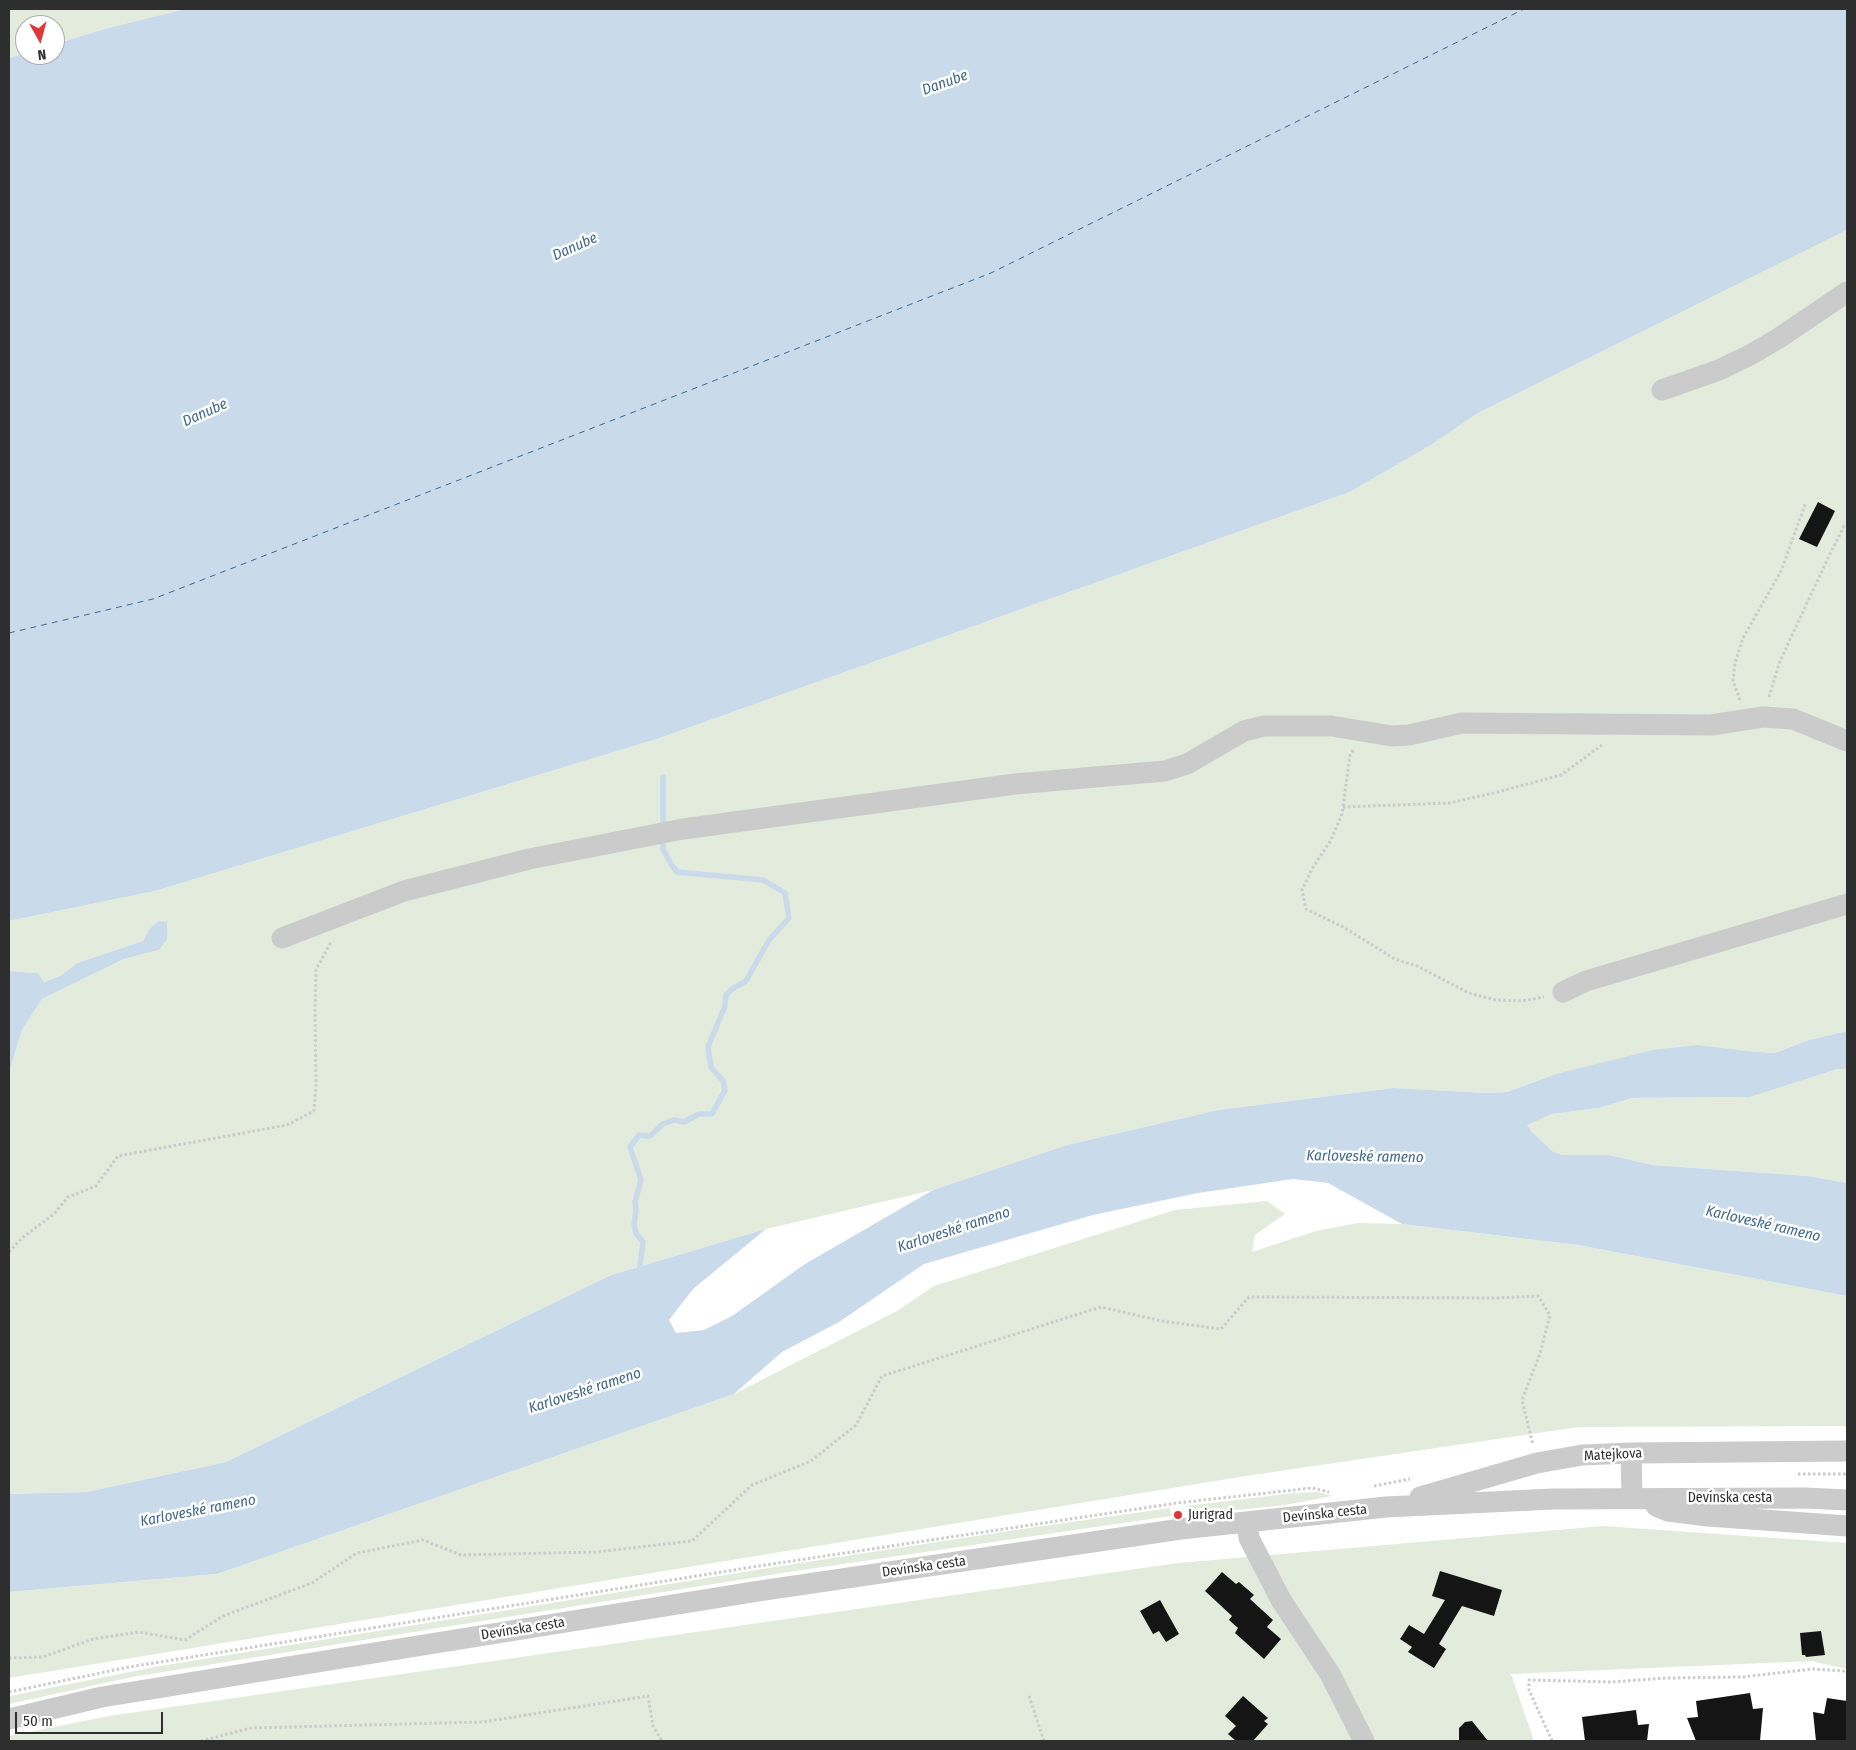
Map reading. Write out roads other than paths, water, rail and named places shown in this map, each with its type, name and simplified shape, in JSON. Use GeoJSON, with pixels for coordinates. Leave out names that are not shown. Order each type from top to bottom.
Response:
{"type":"FeatureCollection","features":[{"type":"Feature","properties":{"kind":"street"},"geometry":{"type":"LineString","coordinates":[[1662,390],[1719,370],[1750,355],[1779,338],[1847,292]]}},
{"type":"Feature","properties":{"kind":"street"},"geometry":{"type":"LineString","coordinates":[[282,938],[404,891],[529,858],[683,829],[1015,784],[1165,771],[1187,764],[1244,731],[1264,726],[1331,726],[1392,736],[1409,735],[1462,723],[1711,725],[1756,718],[1792,719],[1847,741]]}},
{"type":"Feature","properties":{"kind":"street"},"geometry":{"type":"LineString","coordinates":[[1563,992],[1603,976],[1847,904]]}},
{"type":"Feature","properties":{"kind":"street","name":"Matejkova"},"geometry":{"type":"LineString","coordinates":[[1386,1507],[1537,1463],[1582,1456],[1641,1453],[1847,1450]]}},
{"type":"Feature","properties":{"kind":"street"},"geometry":{"type":"LineString","coordinates":[[1641,1453],[1632,1498],[1668,1511],[1847,1526]]}},
{"type":"Feature","properties":{"kind":"street","name":"Devínska cesta"},"geometry":{"type":"LineString","coordinates":[[9,1719],[102,1697],[769,1590],[1181,1529],[1386,1507],[1553,1499],[1805,1498],[1847,1500]]}},
{"type":"Feature","properties":{"kind":"street"},"geometry":{"type":"LineString","coordinates":[[1247,1522],[1249,1538],[1281,1600],[1330,1674],[1364,1741]]}},
{"type":"Feature","properties":{"kind":"water","name":"Danube"},"geometry":{"type":"Polygon","coordinates":[[[185,9],[1847,9],[1847,230],[1478,413],[1431,445],[1350,492],[657,739],[155,891],[9,921],[9,58],[15,56],[15,65],[65,65],[65,41],[185,9]]]}},
{"type":"Feature","properties":{"kind":"water"},"geometry":{"type":"Polygon","coordinates":[[[159,921],[167,922],[167,939],[159,950],[124,959],[42,999],[22,1030],[9,1072],[9,971],[38,973],[44,982],[60,976],[77,963],[143,941],[149,929],[159,921]]]}},
{"type":"Feature","properties":{"kind":"water","name":"Karloveské rameno"},"geometry":{"type":"Polygon","coordinates":[[[1847,1031],[1847,1069],[1838,1069],[1750,1097],[1632,1098],[1599,1108],[1552,1114],[1527,1125],[1552,1151],[1562,1155],[1609,1155],[1653,1165],[1808,1176],[1847,1183],[1847,1296],[1578,1245],[1402,1224],[1328,1183],[1293,1179],[1198,1193],[1093,1215],[924,1264],[839,1322],[782,1352],[734,1394],[217,1574],[9,1592],[9,1494],[86,1492],[226,1462],[611,1275],[766,1229],[693,1289],[669,1320],[676,1333],[704,1330],[732,1316],[805,1264],[933,1190],[1067,1145],[1218,1110],[1393,1088],[1489,1093],[1507,1092],[1556,1074],[1653,1050],[1697,1045],[1775,1053],[1809,1040],[1847,1031]]]}},
{"type":"Feature","properties":{"kind":"waterway"},"geometry":{"type":"LineString","coordinates":[[639,1274],[643,1242],[636,1233],[634,1225],[635,1202],[641,1180],[630,1147],[639,1135],[650,1136],[663,1124],[674,1120],[684,1122],[699,1114],[712,1114],[725,1090],[723,1081],[711,1067],[708,1047],[725,1006],[726,995],[746,981],[769,940],[789,918],[785,893],[763,880],[677,872],[663,849],[663,777]]}},
{"type":"Feature","properties":{"kind":"place","name":"Jurigrad"},"geometry":{"type":"Point","coordinates":[1178,1515]}}]}
